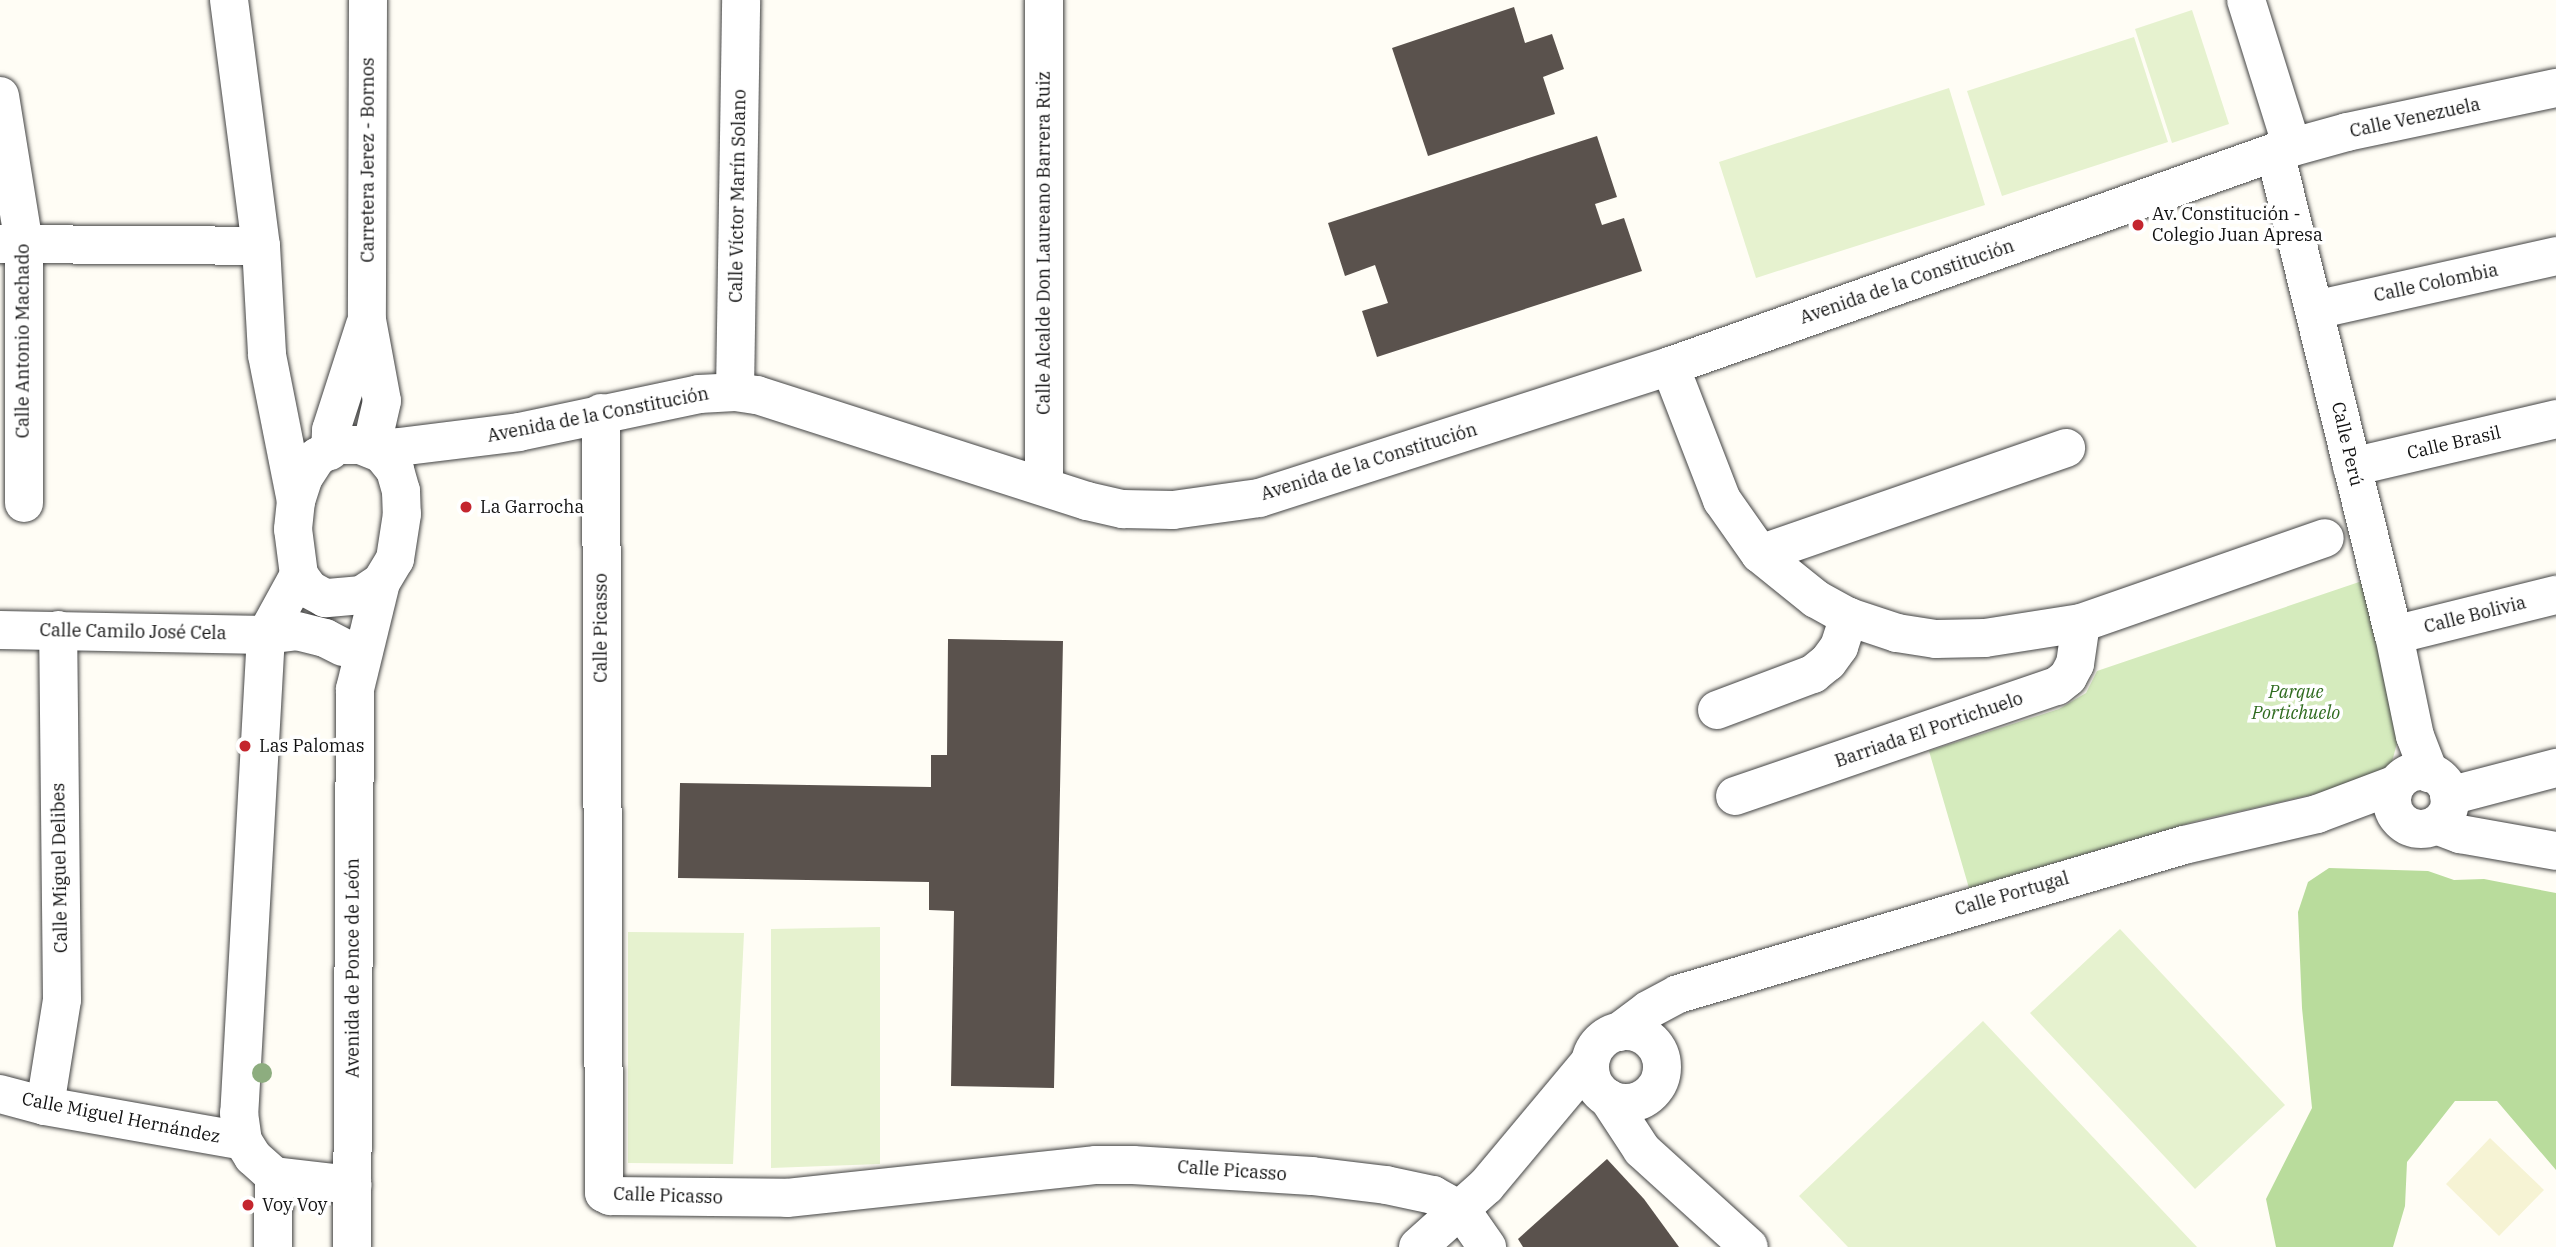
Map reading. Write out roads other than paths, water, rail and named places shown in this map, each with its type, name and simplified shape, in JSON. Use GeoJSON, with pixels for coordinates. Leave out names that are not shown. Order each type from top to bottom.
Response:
{"type":"FeatureCollection","features":[{"type":"Feature","properties":{"kind":"street"},"geometry":{"type":"LineString","coordinates":[[229,0],[261,246],[267,355],[296,502]]}},
{"type":"Feature","properties":{"kind":"street","name":"Carretera Jerez - Bornos"},"geometry":{"type":"LineString","coordinates":[[368,0],[367,320],[382,401],[376,452]]}},
{"type":"Feature","properties":{"kind":"street","name":"Calle Víctor Marín Solano"},"geometry":{"type":"LineString","coordinates":[[735,392],[741,0]]}},
{"type":"Feature","properties":{"kind":"street","name":"Calle Alcalde Don Laureano Barrera Ruiz"},"geometry":{"type":"LineString","coordinates":[[1044,0],[1044,486]]}},
{"type":"Feature","properties":{"kind":"street","name":"Calle Perú"},"geometry":{"type":"LineString","coordinates":[[2246,0],[2283,150],[2315,310],[2394,635],[2415,736],[2420,795]]}},
{"type":"Feature","properties":{"kind":"street","name":"Calle Venezuela"},"geometry":{"type":"LineString","coordinates":[[2283,150],[2347,132],[2556,88]]}},
{"type":"Feature","properties":{"kind":"street","name":"Calle Antonio Machado"},"geometry":{"type":"LineString","coordinates":[[0,96],[12,244],[24,503]]}},
{"type":"Feature","properties":{"kind":"street","name":"Avenida de la Constitución"},"geometry":{"type":"LineString","coordinates":[[376,452],[519,432],[707,393],[735,392],[757,395],[1087,500],[1146,511],[1259,498],[1670,366],[2283,150]]}},
{"type":"Feature","properties":{"kind":"street"},"geometry":{"type":"LineString","coordinates":[[12,244],[261,246]]}},
{"type":"Feature","properties":{"kind":"street","name":"Calle Colombia"},"geometry":{"type":"LineString","coordinates":[[2315,310],[2556,256]]}},
{"type":"Feature","properties":{"kind":"street","name":"Carretera Jerez - Bornos"},"geometry":{"type":"LineString","coordinates":[[323,454],[367,320]]}},
{"type":"Feature","properties":{"kind":"street"},"geometry":{"type":"LineString","coordinates":[[1670,366],[1722,500],[1760,554],[1793,583],[1849,617],[1896,633],[1936,639],[1985,638],[2081,624],[2325,538]]}},
{"type":"Feature","properties":{"kind":"street"},"geometry":{"type":"LineString","coordinates":[[276,402],[297,411],[320,408],[345,389]]}},
{"type":"Feature","properties":{"kind":"street"},"geometry":{"type":"LineString","coordinates":[[382,401],[407,422],[440,442],[416,466],[401,491]]}},
{"type":"Feature","properties":{"kind":"street"},"geometry":{"type":"LineString","coordinates":[[276,402],[323,454]]}},
{"type":"Feature","properties":{"kind":"street","name":"Calle Picasso"},"geometry":{"type":"LineString","coordinates":[[601,413],[604,1194],[787,1198],[1096,1165],[1133,1165],[1312,1176],[1386,1185],[1433,1195],[1462,1210]]}},
{"type":"Feature","properties":{"kind":"street","name":"Calle Brasil"},"geometry":{"type":"LineString","coordinates":[[2352,467],[2556,419]]}},
{"type":"Feature","properties":{"kind":"street"},"geometry":{"type":"LineString","coordinates":[[243,1141],[238,1092],[266,635],[315,590],[362,595],[381,582],[395,559],[402,514],[401,491],[395,470],[376,452],[360,444],[338,445],[323,454],[304,477],[296,502],[293,529],[315,590]]}},
{"type":"Feature","properties":{"kind":"street"},"geometry":{"type":"LineString","coordinates":[[1760,554],[2066,448]]}},
{"type":"Feature","properties":{"kind":"street","name":"Avenida de Ponce de León"},"geometry":{"type":"LineString","coordinates":[[352,1247],[355,689],[381,582]]}},
{"type":"Feature","properties":{"kind":"street","name":"Avenida de Ponce de León"},"geometry":{"type":"LineString","coordinates":[[315,590],[343,647],[355,689]]}},
{"type":"Feature","properties":{"kind":"street","name":"Calle Bolivia"},"geometry":{"type":"LineString","coordinates":[[2394,635],[2556,595]]}},
{"type":"Feature","properties":{"kind":"street"},"geometry":{"type":"LineString","coordinates":[[1717,710],[1813,674],[1828,662],[1839,647],[1849,617]]}},
{"type":"Feature","properties":{"kind":"street","name":"Barriada El Portichuelo"},"geometry":{"type":"LineString","coordinates":[[1735,796],[2057,685],[2068,677],[2075,664],[2081,624]]}},
{"type":"Feature","properties":{"kind":"street","name":"Calle Camilo José Cela"},"geometry":{"type":"LineString","coordinates":[[0,630],[266,635],[297,631],[325,638],[343,647]]}},
{"type":"Feature","properties":{"kind":"street","name":"Calle Miguel Delibes"},"geometry":{"type":"LineString","coordinates":[[45,1106],[62,1000],[58,630]]}},
{"type":"Feature","properties":{"kind":"street","name":"Calle Portugal"},"geometry":{"type":"LineString","coordinates":[[1619,1032],[1660,1002],[1709,985],[1951,911],[2171,849],[2250,827],[2556,768]]}},
{"type":"Feature","properties":{"kind":"street"},"geometry":{"type":"LineString","coordinates":[[2420,795],[2460,834],[2556,851]]}},
{"type":"Feature","properties":{"kind":"street","name":"Calle Portugal"},"geometry":{"type":"LineString","coordinates":[[1659,1052],[1673,1023],[1709,985]]}},
{"type":"Feature","properties":{"kind":"street"},"geometry":{"type":"LineString","coordinates":[[1598,1084],[1627,1103],[1639,1101],[1649,1094],[1661,1075],[1659,1052],[1644,1035],[1633,1031],[1619,1032],[1601,1041],[1593,1051],[1598,1084],[1626,1130],[1664,1171],[1748,1247]]}},
{"type":"Feature","properties":{"kind":"street"},"geometry":{"type":"LineString","coordinates":[[1418,1247],[1462,1210],[1543,1121],[1598,1084]]}},
{"type":"Feature","properties":{"kind":"street","name":"Calle Miguel Hernández"},"geometry":{"type":"LineString","coordinates":[[0,1094],[45,1106],[243,1141],[253,1157],[274,1176]]}},
{"type":"Feature","properties":{"kind":"street"},"geometry":{"type":"LineString","coordinates":[[1649,1094],[1654,1136],[1664,1171]]}},
{"type":"Feature","properties":{"kind":"street"},"geometry":{"type":"LineString","coordinates":[[273,1247],[274,1176],[352,1185]]}},
{"type":"Feature","properties":{"kind":"street"},"geometry":{"type":"LineString","coordinates":[[1462,1210],[1487,1247]]}},
{"type":"Feature","properties":{"kind":"place","name":"Av. Constitución - Colegio Juan Apresa"},"geometry":{"type":"Point","coordinates":[2138,225]}},
{"type":"Feature","properties":{"kind":"place","name":"La Garrocha"},"geometry":{"type":"Point","coordinates":[466,507]}},
{"type":"Feature","properties":{"kind":"place","name":"Las Palomas"},"geometry":{"type":"Point","coordinates":[245,746]}},
{"type":"Feature","properties":{"kind":"place","name":"Voy Voy"},"geometry":{"type":"Point","coordinates":[248,1205]}},
{"type":"Feature","properties":{"kind":"park label","name":"Parque Portichuelo"},"geometry":{"type":"Point","coordinates":[2296,703]}}]}
